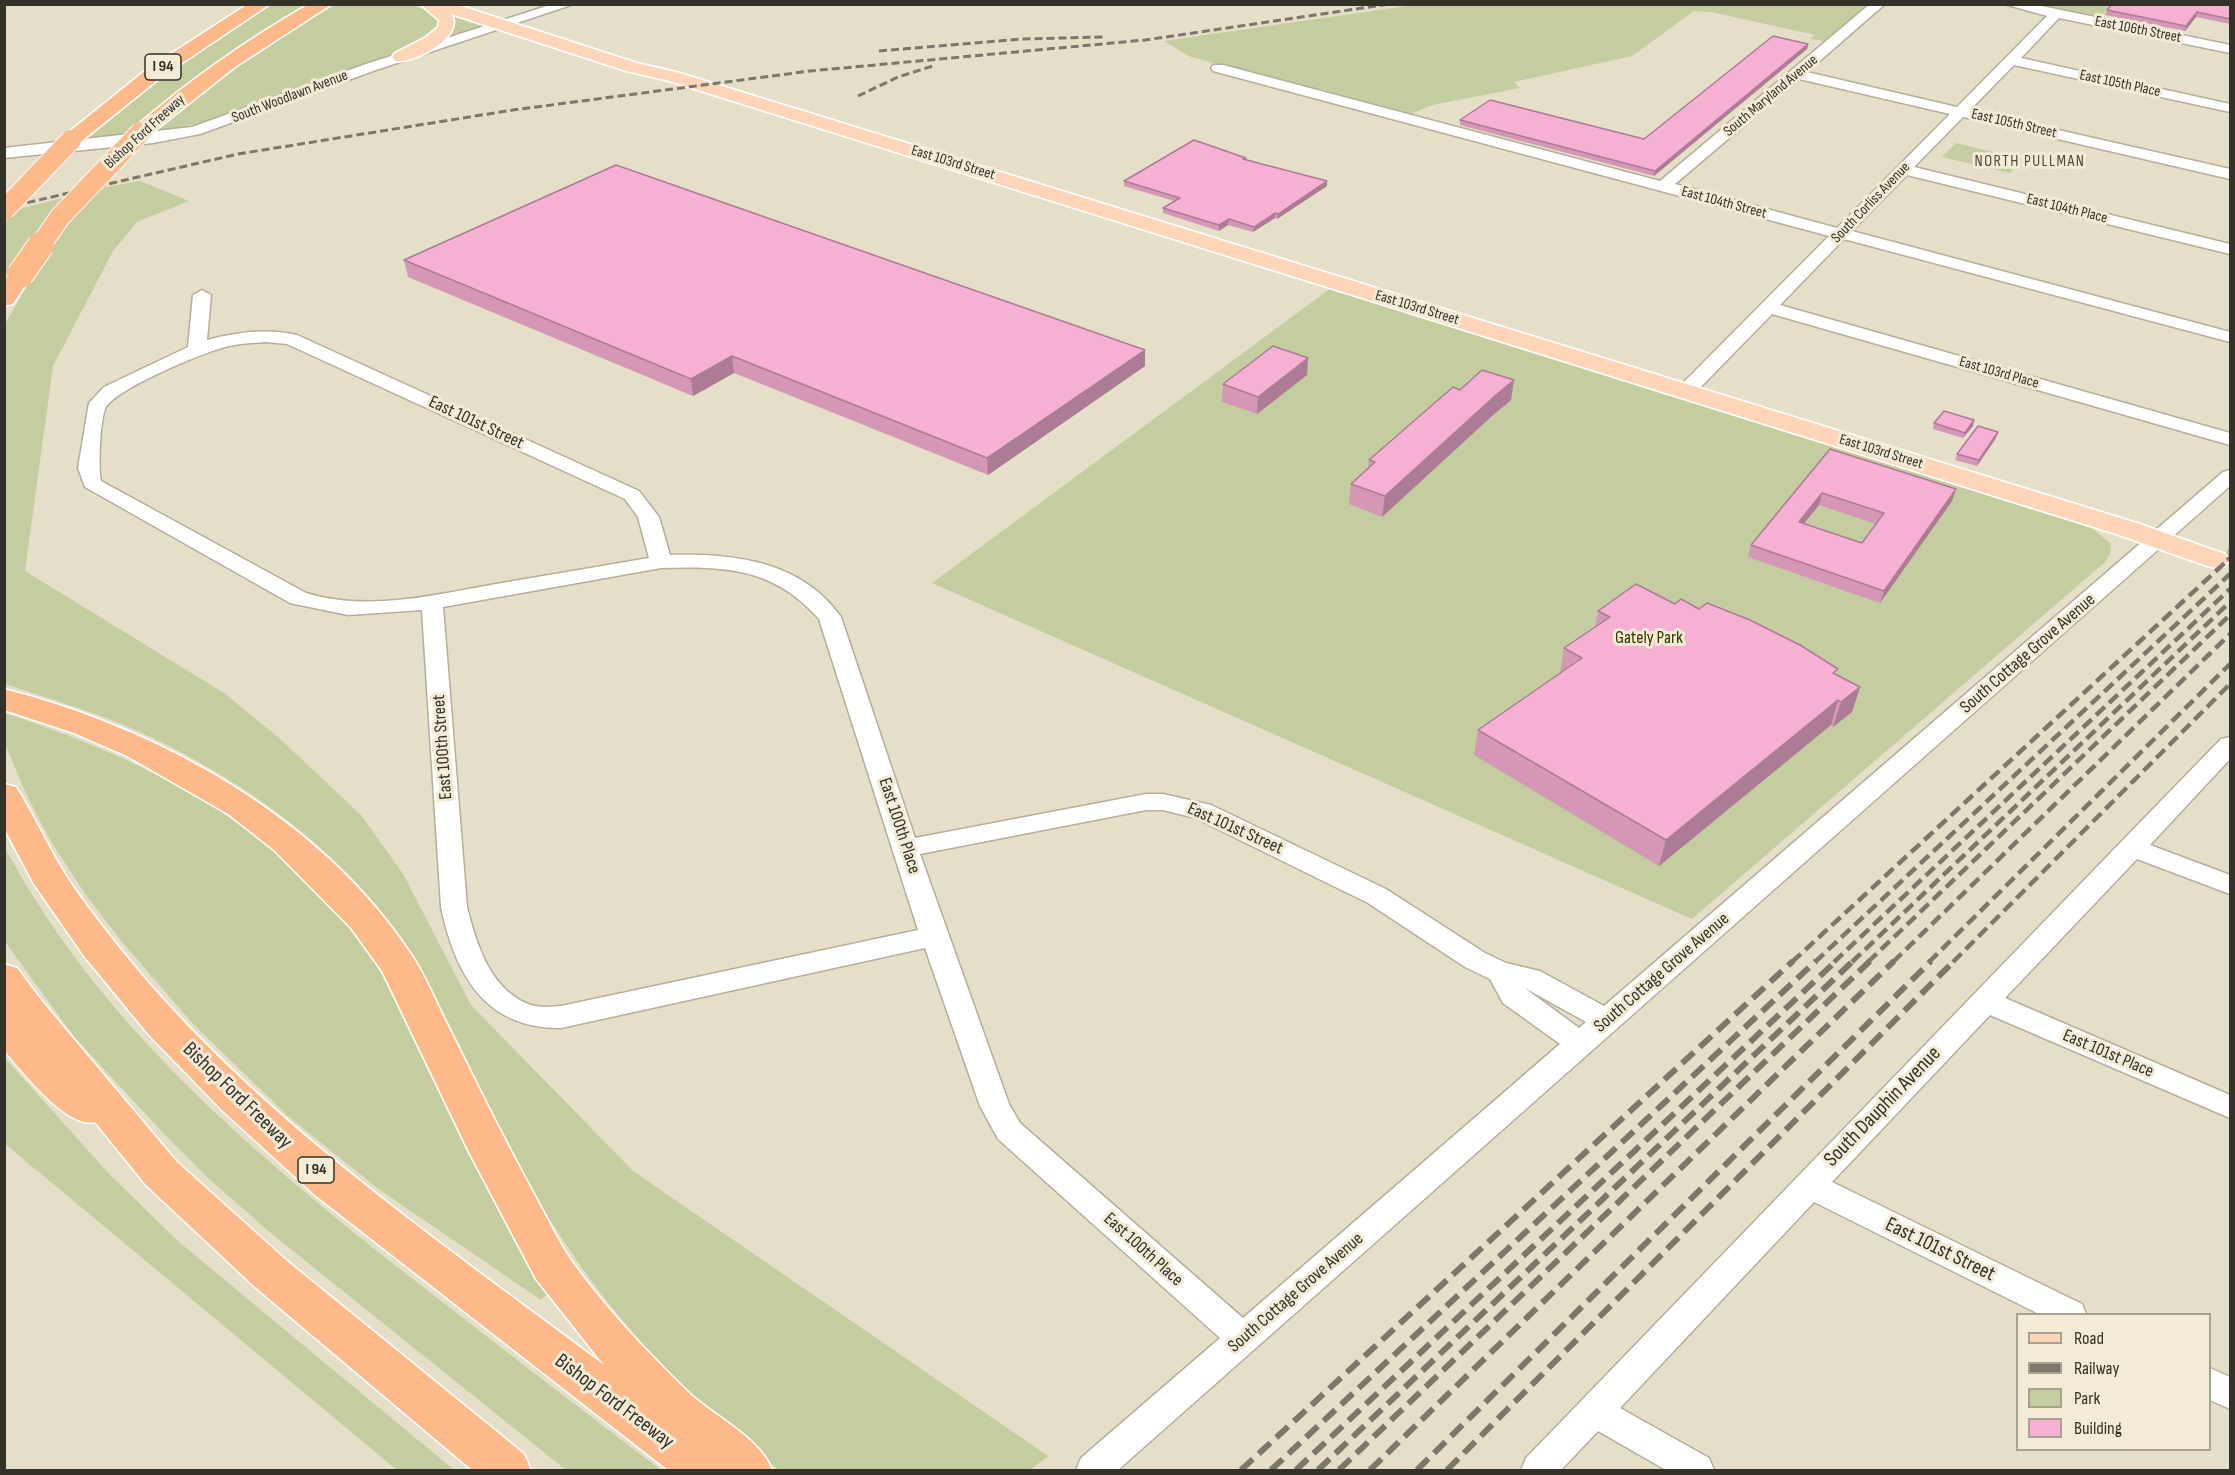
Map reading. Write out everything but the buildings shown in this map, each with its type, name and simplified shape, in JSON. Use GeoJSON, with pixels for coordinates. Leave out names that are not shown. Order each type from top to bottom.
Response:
{"type":"FeatureCollection","features":[{"type":"Feature","properties":{"kind":"highway","name":"I 94"},"geometry":{"type":"LineString","coordinates":[[4,210],[71,140],[153,74],[261,4]]}},
{"type":"Feature","properties":{"kind":"highway","name":"Bishop Ford Freeway"},"geometry":{"type":"LineString","coordinates":[[4,299],[60,217],[141,132],[216,70],[323,4]]}},
{"type":"Feature","properties":{"kind":"highway"},"geometry":{"type":"LineString","coordinates":[[4,699],[86,726],[140,748],[191,776],[238,804],[268,827],[330,883],[364,919],[398,964],[491,1154],[551,1266],[607,1337],[671,1407],[748,1470]]}},
{"type":"Feature","properties":{"kind":"highway","name":"Bishop Ford Freeway"},"geometry":{"type":"LineString","coordinates":[[4,795],[47,875],[97,946],[163,1024],[237,1100],[330,1183],[705,1470]]}},
{"type":"Feature","properties":{"kind":"highway"},"geometry":{"type":"LineString","coordinates":[[4,978],[27,1010],[161,1173]]}},
{"type":"Feature","properties":{"kind":"highway"},"geometry":{"type":"LineString","coordinates":[[4,1023],[46,1072],[271,1274],[507,1470]]}},
{"type":"Feature","properties":{"kind":"main road"},"geometry":{"type":"LineString","coordinates":[[401,57],[434,40],[448,25],[447,17],[442,11],[428,4]]}},
{"type":"Feature","properties":{"kind":"main road","name":"East 103rd Street"},"geometry":{"type":"LineString","coordinates":[[437,4],[632,67],[674,77],[2159,539],[2191,543],[2221,557]]}},
{"type":"Feature","properties":{"kind":"main road","name":"East 103rd Street"},"geometry":{"type":"LineString","coordinates":[[474,4],[650,60],[674,77]]}},
{"type":"Feature","properties":{"kind":"street","name":"South Woodlawn Avenue"},"geometry":{"type":"LineString","coordinates":[[4,153],[153,138],[195,131],[401,57],[568,4]]}},
{"type":"Feature","properties":{"kind":"street","name":"South Maryland Avenue"},"geometry":{"type":"LineString","coordinates":[[1662,187],[1880,4]]}},
{"type":"Feature","properties":{"kind":"street","name":"East 106th Street"},"geometry":{"type":"LineString","coordinates":[[2010,4],[2230,49]]}},
{"type":"Feature","properties":{"kind":"street","name":"South Corliss Avenue"},"geometry":{"type":"LineString","coordinates":[[1686,391],[2056,14]]}},
{"type":"Feature","properties":{"kind":"street","name":"East 105th Place"},"geometry":{"type":"LineString","coordinates":[[2010,60],[2230,108]]}},
{"type":"Feature","properties":{"kind":"street","name":"East 104th Street"},"geometry":{"type":"LineString","coordinates":[[1218,68],[2230,337]]}},
{"type":"Feature","properties":{"kind":"street","name":"East 105th Street"},"geometry":{"type":"LineString","coordinates":[[1797,74],[2230,174]]}},
{"type":"Feature","properties":{"kind":"street","name":"East 104th Place"},"geometry":{"type":"LineString","coordinates":[[1903,169],[2230,249]]}},
{"type":"Feature","properties":{"kind":"street"},"geometry":{"type":"LineString","coordinates":[[202,295],[197,351],[111,391],[96,407],[88,468],[92,483],[298,598],[330,606],[365,610],[432,602]]}},
{"type":"Feature","properties":{"kind":"street","name":"East 103rd Place"},"geometry":{"type":"LineString","coordinates":[[1768,307],[2230,440]]}},
{"type":"Feature","properties":{"kind":"street","name":"East 101st Street"},"geometry":{"type":"LineString","coordinates":[[200,315],[247,336]]}},
{"type":"Feature","properties":{"kind":"street","name":"East 101st Street"},"geometry":{"type":"LineString","coordinates":[[197,351],[226,339],[247,336],[276,337],[302,343],[632,495],[643,504],[650,516],[661,562]]}},
{"type":"Feature","properties":{"kind":"street","name":"South Cottage Grove Avenue"},"geometry":{"type":"LineString","coordinates":[[1093,1470],[2230,476]]}},
{"type":"Feature","properties":{"kind":"street","name":"East 100th Place"},"geometry":{"type":"LineString","coordinates":[[432,602],[661,562],[717,561],[747,565],[792,581],[821,605],[830,617],[934,936],[995,1106],[1009,1131],[1244,1339]]}},
{"type":"Feature","properties":{"kind":"street","name":"East 100th Street"},"geometry":{"type":"LineString","coordinates":[[432,602],[454,907],[459,933],[483,981],[497,997],[513,1009],[537,1018],[561,1017],[934,936]]}},
{"type":"Feature","properties":{"kind":"street","name":"South Dauphin Avenue"},"geometry":{"type":"LineString","coordinates":[[1538,1470],[2230,745]]}},
{"type":"Feature","properties":{"kind":"street","name":"East 101st Street"},"geometry":{"type":"LineString","coordinates":[[907,848],[1116,806],[1163,801],[1185,806],[1202,811],[1348,880],[1377,896],[1475,960],[1500,972],[1530,978],[1607,1021]]}},
{"type":"Feature","properties":{"kind":"street"},"geometry":{"type":"LineString","coordinates":[[2131,847],[2230,885]]}},
{"type":"Feature","properties":{"kind":"street"},"geometry":{"type":"LineString","coordinates":[[1500,972],[1513,996],[1581,1044]]}},
{"type":"Feature","properties":{"kind":"street","name":"East 101st Place"},"geometry":{"type":"LineString","coordinates":[[1984,1001],[2230,1107]]}},
{"type":"Feature","properties":{"kind":"street","name":"East 101st Street"},"geometry":{"type":"LineString","coordinates":[[1809,1185],[2068,1313]]}},
{"type":"Feature","properties":{"kind":"street"},"geometry":{"type":"LineString","coordinates":[[2211,1384],[2230,1394]]}},
{"type":"Feature","properties":{"kind":"street"},"geometry":{"type":"LineString","coordinates":[[1594,1411],[1697,1470]]}},
{"type":"Feature","properties":{"kind":"green space"},"geometry":{"type":"Polygon","coordinates":[[[271,5],[313,5],[173,96],[126,134],[82,139],[142,89],[271,5]]]}},
{"type":"Feature","properties":{"kind":"green space"},"geometry":{"type":"Polygon","coordinates":[[[335,5],[411,5],[440,15],[442,29],[416,45],[206,122],[151,133],[240,64],[335,5]]]}},
{"type":"Feature","properties":{"kind":"green space"},"geometry":{"type":"Polygon","coordinates":[[[1414,5],[1869,5],[1824,41],[1810,39],[1815,35],[1711,12],[1694,11],[1632,56],[1514,82],[1520,88],[1432,105],[1409,115],[1329,94],[1325,89],[1312,89],[1191,57],[1164,41],[1414,5]]]}},
{"type":"Feature","properties":{"kind":"green space"},"geometry":{"type":"Polygon","coordinates":[[[2023,5],[2111,5],[2098,20],[2023,5]]]}},
{"type":"Feature","properties":{"kind":"green space"},"geometry":{"type":"Polygon","coordinates":[[[452,16],[481,26],[442,39],[453,22],[452,16]]]}},
{"type":"Feature","properties":{"kind":"green space"},"geometry":{"type":"Polygon","coordinates":[[[1956,143],[2021,159],[2010,173],[1942,157],[1956,143]]]}},
{"type":"Feature","properties":{"kind":"green space"},"geometry":{"type":"Polygon","coordinates":[[[140,181],[189,201],[137,222],[113,251],[53,366],[25,571],[224,693],[278,737],[361,815],[403,874],[471,1005],[633,1171],[1048,1456],[1030,1470],[779,1470],[705,1408],[670,1373],[637,1338],[577,1261],[526,1178],[447,1019],[425,980],[402,942],[376,906],[347,873],[297,828],[243,788],[185,754],[109,719],[5,684],[5,324],[51,245],[96,189],[140,181]]]}},
{"type":"Feature","properties":{"kind":"green space"},"geometry":{"type":"Polygon","coordinates":[[[63,198],[5,278],[5,223],[15,210],[63,198]]]}},
{"type":"Feature","properties":{"kind":"green space","name":"Gately Park"},"geometry":{"type":"Polygon","coordinates":[[[1331,288],[2092,528],[2111,544],[2110,554],[2105,562],[1692,919],[932,583],[1331,288]]]}},
{"type":"Feature","properties":{"kind":"green space"},"geometry":{"type":"Polygon","coordinates":[[[4,713],[51,729],[146,769],[235,821],[314,885],[347,923],[375,963],[400,1005],[549,1292],[541,1300],[380,1190],[289,1117],[194,1025],[123,943],[86,895],[53,845],[28,798],[5,744],[4,713]]]}},
{"type":"Feature","properties":{"kind":"green space"},"geometry":{"type":"Polygon","coordinates":[[[5,848],[44,913],[87,974],[135,1031],[187,1085],[297,1186],[476,1328],[661,1470],[566,1470],[272,1234],[209,1179],[75,1038],[6,943],[5,848]]]}},
{"type":"Feature","properties":{"kind":"green space"},"geometry":{"type":"Polygon","coordinates":[[[5,1058],[110,1175],[179,1242],[454,1470],[397,1470],[5,1144],[5,1058]]]}},
{"type":"Feature","properties":{"kind":"tunnel"},"geometry":{"type":"LineString","coordinates":[[2226,553],[2230,555]]}},
{"type":"Feature","properties":{"kind":"railway"},"geometry":{"type":"LineString","coordinates":[[4,208],[238,154],[513,110],[810,71],[1145,40],[1390,4]]}},
{"type":"Feature","properties":{"kind":"railway"},"geometry":{"type":"LineString","coordinates":[[879,51],[1022,39],[1103,37]]}},
{"type":"Feature","properties":{"kind":"railway"},"geometry":{"type":"LineString","coordinates":[[858,96],[898,77],[933,66]]}},
{"type":"Feature","properties":{"kind":"railway"},"geometry":{"type":"LineString","coordinates":[[1792,962],[2229,559]]}},
{"type":"Feature","properties":{"kind":"railway"},"geometry":{"type":"LineString","coordinates":[[1815,962],[2230,574]]}},
{"type":"Feature","properties":{"kind":"railway"},"geometry":{"type":"LineString","coordinates":[[1834,962],[2230,589]]}},
{"type":"Feature","properties":{"kind":"railway"},"geometry":{"type":"LineString","coordinates":[[1852,962],[2230,602]]}},
{"type":"Feature","properties":{"kind":"railway"},"geometry":{"type":"LineString","coordinates":[[1868,962],[2230,615]]}},
{"type":"Feature","properties":{"kind":"railway"},"geometry":{"type":"LineString","coordinates":[[1893,962],[2230,634]]}},
{"type":"Feature","properties":{"kind":"railway"},"geometry":{"type":"LineString","coordinates":[[1929,962],[2230,664]]}},
{"type":"Feature","properties":{"kind":"railway"},"geometry":{"type":"LineString","coordinates":[[1953,962],[2230,684]]}},
{"type":"Feature","properties":{"kind":"railway"},"geometry":{"type":"LineString","coordinates":[[1241,1470],[1793,961]]}},
{"type":"Feature","properties":{"kind":"railway"},"geometry":{"type":"LineString","coordinates":[[1271,1470],[1816,961]]}},
{"type":"Feature","properties":{"kind":"railway"},"geometry":{"type":"LineString","coordinates":[[1296,1470],[1836,961]]}},
{"type":"Feature","properties":{"kind":"railway"},"geometry":{"type":"LineString","coordinates":[[1318,1470],[1853,961]]}},
{"type":"Feature","properties":{"kind":"railway"},"geometry":{"type":"LineString","coordinates":[[1339,1470],[1870,961]]}},
{"type":"Feature","properties":{"kind":"railway"},"geometry":{"type":"LineString","coordinates":[[1370,1470],[1894,961]]}},
{"type":"Feature","properties":{"kind":"railway"},"geometry":{"type":"LineString","coordinates":[[1417,1470],[1931,961]]}},
{"type":"Feature","properties":{"kind":"railway"},"geometry":{"type":"LineString","coordinates":[[1447,1470],[1954,961]]}},
{"type":"Feature","properties":{"kind":"district","name":"NORTH PULLMAN"},"geometry":{"type":"Point","coordinates":[2030,162]}}]}
